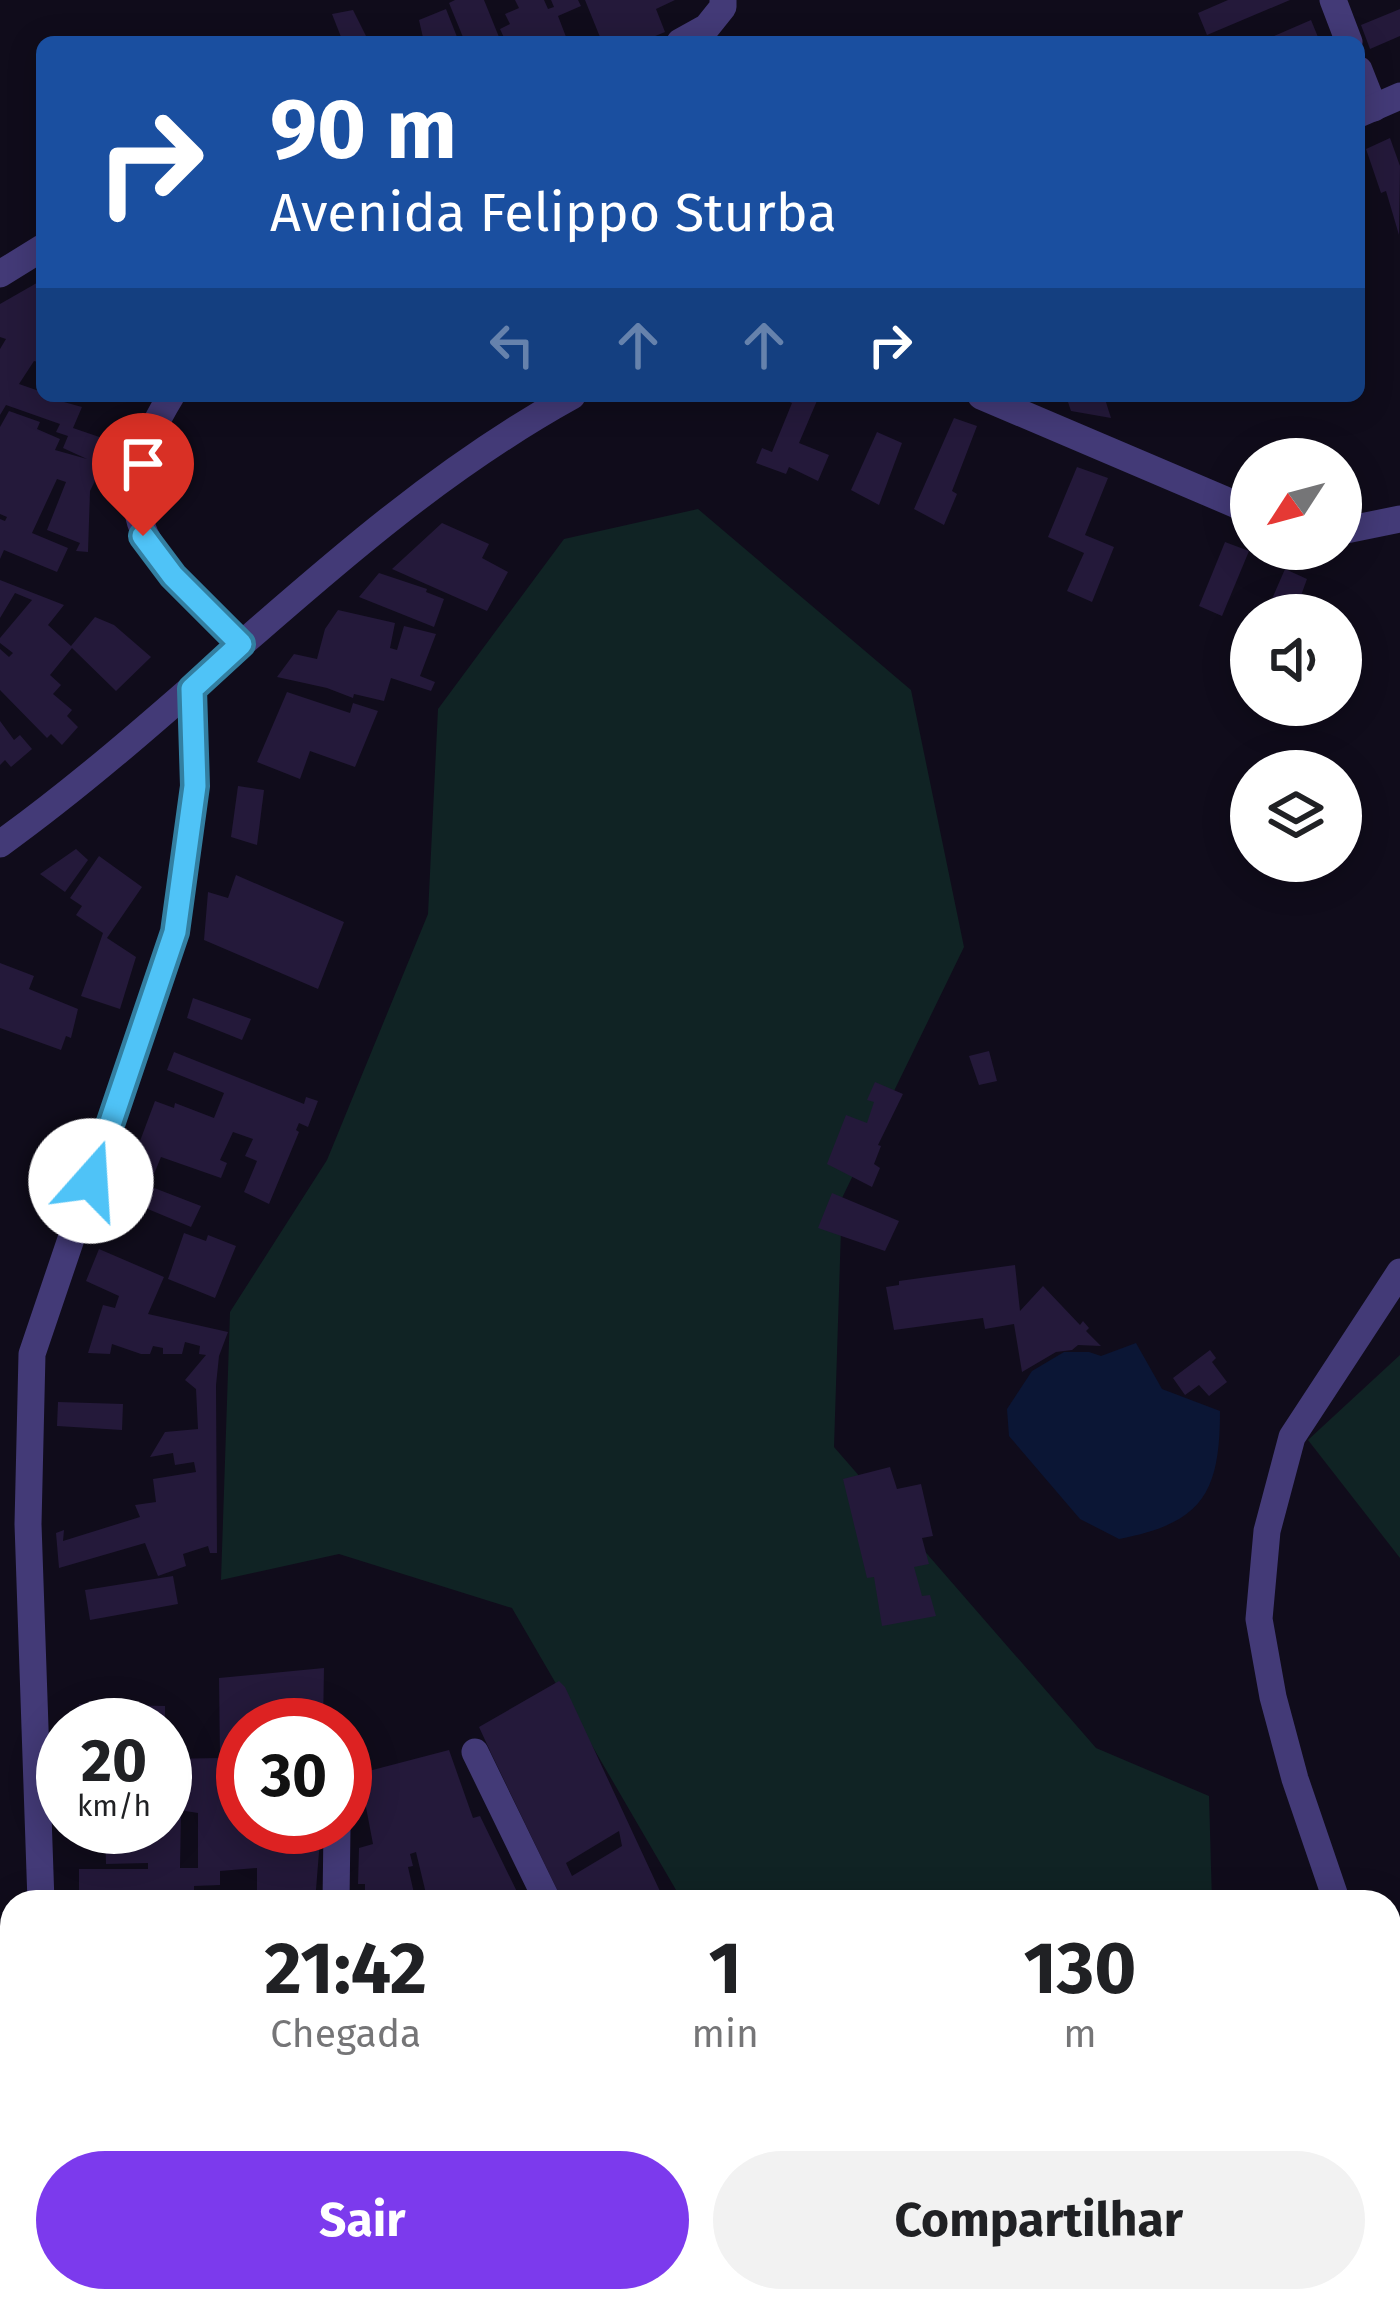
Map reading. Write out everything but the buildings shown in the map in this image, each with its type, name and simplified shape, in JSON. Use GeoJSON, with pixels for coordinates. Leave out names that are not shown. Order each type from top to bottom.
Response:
{"type":"FeatureCollection","features":[{"type":"Feature","properties":{"kind":"street"},"geometry":{"type":"LineString","coordinates":[[691,36],[707,27],[723,0]]}},
{"type":"Feature","properties":{"kind":"street"},"geometry":{"type":"LineString","coordinates":[[1333,0],[1346,36]]}},
{"type":"Feature","properties":{"kind":"street"},"geometry":{"type":"LineString","coordinates":[[1366,111],[1400,96]]}},
{"type":"Feature","properties":{"kind":"street"},"geometry":{"type":"LineString","coordinates":[[0,274],[36,252]]}},
{"type":"Feature","properties":{"kind":"street"},"geometry":{"type":"LineString","coordinates":[[168,402],[142,452],[134,503],[143,536],[173,576],[241,644]]}},
{"type":"Feature","properties":{"kind":"street"},"geometry":{"type":"LineString","coordinates":[[0,844],[192,689],[368,533],[495,441],[562,402]]}},
{"type":"Feature","properties":{"kind":"street"},"geometry":{"type":"LineString","coordinates":[[995,402],[1230,502]]}},
{"type":"Feature","properties":{"kind":"street"},"geometry":{"type":"LineString","coordinates":[[1362,527],[1400,519]]}},
{"type":"Feature","properties":{"kind":"street"},"geometry":{"type":"LineString","coordinates":[[41,1890],[28,1523],[32,1354],[175,932],[195,786],[192,689]]}},
{"type":"Feature","properties":{"kind":"street"},"geometry":{"type":"LineString","coordinates":[[1333,1890],[1273,1697],[1259,1619],[1267,1531],[1292,1437],[1400,1272]]}},
{"type":"Feature","properties":{"kind":"street"},"geometry":{"type":"LineString","coordinates":[[475,1752],[542,1890]]}},
{"type":"Feature","properties":{"kind":"street"},"geometry":{"type":"LineString","coordinates":[[336,1890],[337,1854]]}},
{"type":"Feature","properties":{"kind":"green space"},"geometry":{"type":"Polygon","coordinates":[[[698,509],[911,690],[964,947],[842,1198],[834,1447],[1096,1748],[1209,1796],[1212,1890],[676,1890],[512,1608],[339,1554],[221,1580],[230,1312],[327,1160],[428,914],[438,709],[564,539],[698,509]]]}},
{"type":"Feature","properties":{"kind":"green space"},"geometry":{"type":"Polygon","coordinates":[[[1400,1355],[1400,1558],[1308,1440],[1400,1355]]]}},
{"type":"Feature","properties":{"kind":"water"},"geometry":{"type":"Polygon","coordinates":[[[1136,1343],[1162,1389],[1220,1411],[1219,1440],[1210,1484],[1201,1500],[1170,1524],[1119,1539],[1080,1519],[1009,1436],[1007,1409],[1032,1371],[1064,1352],[1101,1356],[1136,1343]]]}},
{"type":"Feature","properties":{"kind":"route"},"geometry":{"type":"LineString","coordinates":[[91,1181],[175,932],[195,786],[192,689],[241,644],[173,576],[143,536]]}}]}
